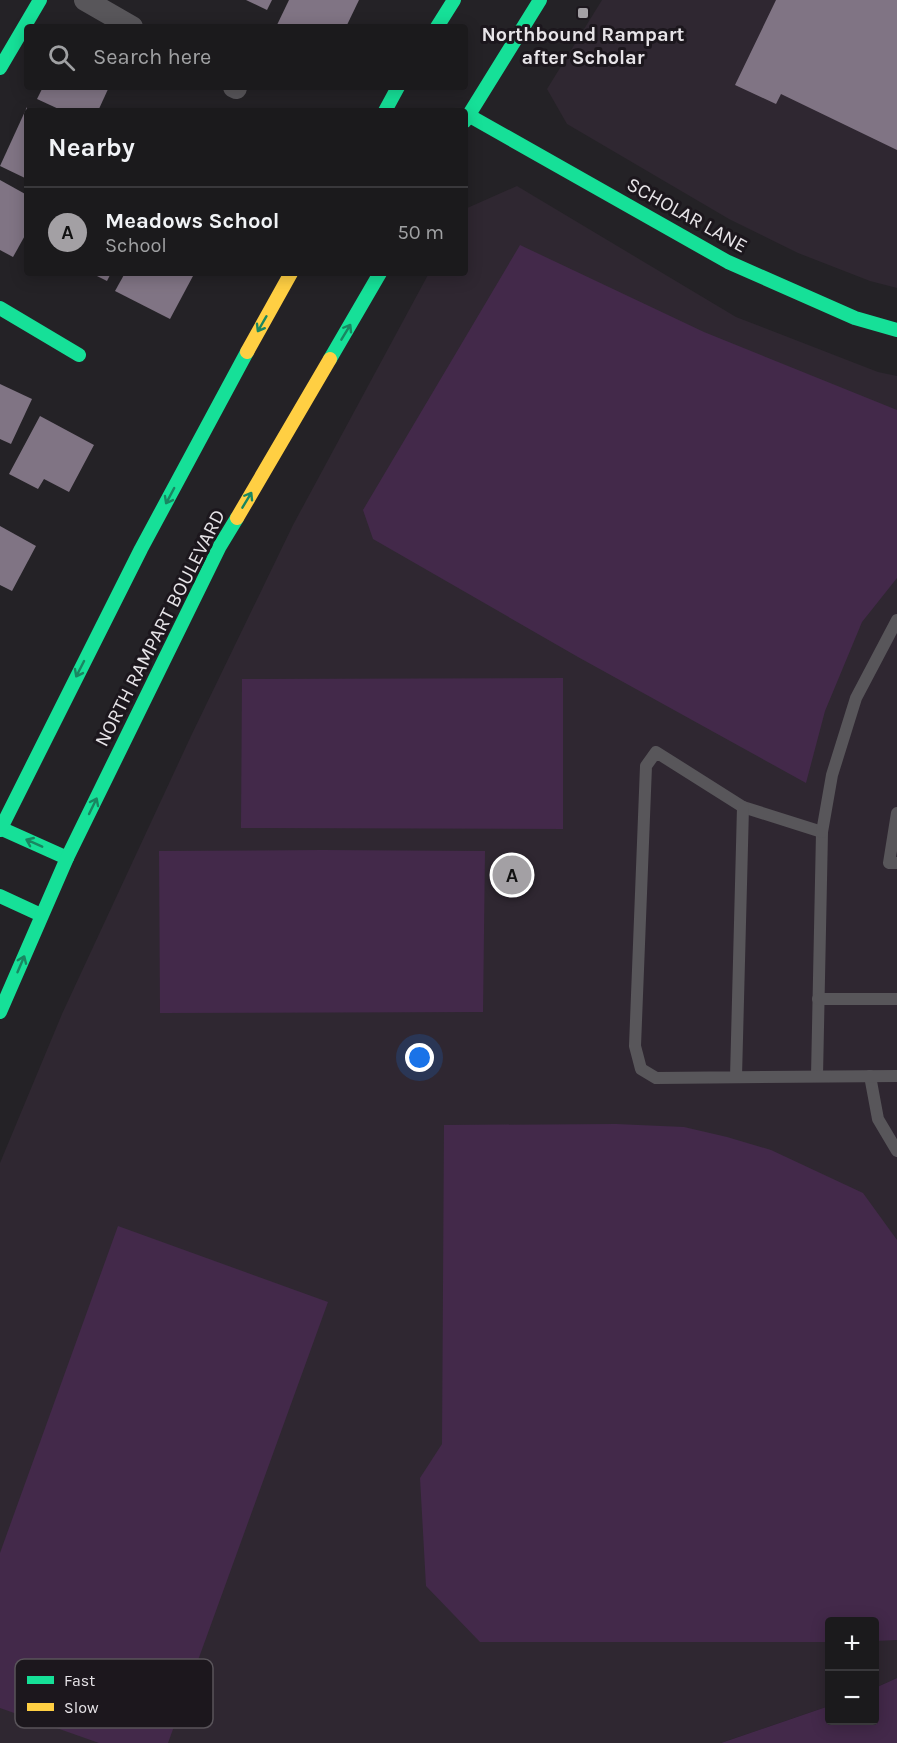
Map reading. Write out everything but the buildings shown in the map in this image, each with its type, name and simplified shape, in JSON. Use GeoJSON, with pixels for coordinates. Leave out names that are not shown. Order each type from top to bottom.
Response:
{"type":"FeatureCollection","features":[{"type":"Feature","properties":{"kind":"main road"},"geometry":{"type":"LineString","coordinates":[[26,24],[40,0]]}},
{"type":"Feature","properties":{"kind":"main road"},"geometry":{"type":"LineString","coordinates":[[439,24],[454,0]]}},
{"type":"Feature","properties":{"kind":"main road"},"geometry":{"type":"LineString","coordinates":[[468,116],[540,0]]}},
{"type":"Feature","properties":{"kind":"main road"},"geometry":{"type":"LineString","coordinates":[[0,68],[24,27]]}},
{"type":"Feature","properties":{"kind":"main road"},"geometry":{"type":"LineString","coordinates":[[387,108],[396,90]]}},
{"type":"Feature","properties":{"kind":"main road"},"geometry":{"type":"LineString","coordinates":[[461,96],[464,108]]}},
{"type":"Feature","properties":{"kind":"main road","name":"SCHOLAR LANE"},"geometry":{"type":"LineString","coordinates":[[468,119],[728,262],[855,318],[897,330]]}},
{"type":"Feature","properties":{"kind":"main road"},"geometry":{"type":"LineString","coordinates":[[67,858],[0,828],[126,579],[249,346],[289,276]]}},
{"type":"Feature","properties":{"kind":"main road","name":"NORTH RAMPART BOULEVARD"},"geometry":{"type":"LineString","coordinates":[[0,1012],[67,858],[220,546],[378,276]]}},
{"type":"Feature","properties":{"kind":"main road"},"geometry":{"type":"LineString","coordinates":[[0,308],[79,355]]}},
{"type":"Feature","properties":{"kind":"main road"},"geometry":{"type":"LineString","coordinates":[[0,896],[41,915]]}},
{"type":"Feature","properties":{"kind":"street"},"geometry":{"type":"LineString","coordinates":[[86,0],[127,24]]}},
{"type":"Feature","properties":{"kind":"lane"},"geometry":{"type":"LineString","coordinates":[[817,1076],[822,832],[832,775],[856,698],[897,620]]}},
{"type":"Feature","properties":{"kind":"lane"},"geometry":{"type":"LineString","coordinates":[[822,832],[743,807],[656,752],[646,766],[635,1046],[641,1069],[656,1078],[897,1076]]}},
{"type":"Feature","properties":{"kind":"lane"},"geometry":{"type":"LineString","coordinates":[[736,1077],[743,807]]}},
{"type":"Feature","properties":{"kind":"lane"},"geometry":{"type":"LineString","coordinates":[[897,813],[889,863],[897,863]]}},
{"type":"Feature","properties":{"kind":"lane"},"geometry":{"type":"LineString","coordinates":[[819,999],[897,999]]}},
{"type":"Feature","properties":{"kind":"lane"},"geometry":{"type":"LineString","coordinates":[[870,1076],[878,1119],[897,1151]]}},
{"type":"Feature","properties":{"kind":"shaded area"},"geometry":{"type":"Polygon","coordinates":[[[602,0],[897,0],[897,288],[870,281],[798,253],[729,219],[567,124],[547,89],[602,0]]]}},
{"type":"Feature","properties":{"kind":"shaded area"},"geometry":{"type":"Polygon","coordinates":[[[517,186],[736,317],[878,372],[897,376],[897,1678],[879,1686],[879,1617],[825,1617],[825,1707],[721,1743],[0,1743],[0,1163],[62,1014],[191,736],[293,525],[427,276],[468,276],[468,208],[517,186]]]}},
{"type":"Feature","properties":{"kind":"shaded area"},"geometry":{"type":"Polygon","coordinates":[[[520,245],[704,332],[897,410],[897,578],[862,622],[825,711],[806,783],[578,657],[373,539],[363,510],[520,245]]]}},
{"type":"Feature","properties":{"kind":"shaded area"},"geometry":{"type":"Polygon","coordinates":[[[563,678],[563,829],[241,828],[242,679],[563,678]]]}},
{"type":"Feature","properties":{"kind":"shaded area"},"geometry":{"type":"Polygon","coordinates":[[[159,851],[485,851],[483,1012],[160,1013],[159,851]]]}},
{"type":"Feature","properties":{"kind":"shaded area"},"geometry":{"type":"Polygon","coordinates":[[[616,1124],[684,1127],[771,1150],[863,1193],[897,1240],[897,1640],[879,1641],[879,1617],[825,1617],[825,1642],[480,1642],[426,1586],[420,1478],[442,1444],[444,1125],[616,1124]]]}},
{"type":"Feature","properties":{"kind":"shaded area"},"geometry":{"type":"Polygon","coordinates":[[[118,1226],[328,1302],[198,1659],[15,1659],[15,1713],[0,1708],[0,1553],[118,1226]]]}},
{"type":"Feature","properties":{"kind":"shaded area"},"geometry":{"type":"Polygon","coordinates":[[[897,1678],[897,1743],[721,1743],[825,1707],[825,1725],[879,1725],[879,1686],[897,1678]]]}},
{"type":"Feature","properties":{"kind":"shaded area"},"geometry":{"type":"Polygon","coordinates":[[[57,1728],[173,1728],[168,1743],[99,1743],[57,1728]]]}},
{"type":"Feature","properties":{"kind":"traffic: fast"},"geometry":{"type":"LineString","coordinates":[[26,24],[40,0]]}},
{"type":"Feature","properties":{"kind":"traffic: fast"},"geometry":{"type":"LineString","coordinates":[[439,24],[454,0]]}},
{"type":"Feature","properties":{"kind":"traffic: fast"},"geometry":{"type":"LineString","coordinates":[[468,116],[540,0]]}},
{"type":"Feature","properties":{"kind":"traffic: fast"},"geometry":{"type":"LineString","coordinates":[[0,68],[24,27]]}},
{"type":"Feature","properties":{"kind":"traffic: fast"},"geometry":{"type":"LineString","coordinates":[[387,108],[396,90]]}},
{"type":"Feature","properties":{"kind":"traffic: fast"},"geometry":{"type":"LineString","coordinates":[[468,115],[728,262],[855,318],[897,330]]}},
{"type":"Feature","properties":{"kind":"traffic: fast"},"geometry":{"type":"LineString","coordinates":[[330,359],[378,276]]}},
{"type":"Feature","properties":{"kind":"traffic: fast"},"geometry":{"type":"LineString","coordinates":[[0,308],[79,355]]}},
{"type":"Feature","properties":{"kind":"traffic: fast"},"geometry":{"type":"LineString","coordinates":[[0,830],[141,549],[247,352]]}},
{"type":"Feature","properties":{"kind":"traffic: fast"},"geometry":{"type":"LineString","coordinates":[[0,1012],[67,858],[220,546],[237,518]]}},
{"type":"Feature","properties":{"kind":"traffic: fast"},"geometry":{"type":"LineString","coordinates":[[0,828],[67,858]]}},
{"type":"Feature","properties":{"kind":"traffic: fast"},"geometry":{"type":"LineString","coordinates":[[0,896],[41,915]]}},
{"type":"Feature","properties":{"kind":"traffic: slow"},"geometry":{"type":"LineString","coordinates":[[247,352],[289,276]]}},
{"type":"Feature","properties":{"kind":"traffic: slow"},"geometry":{"type":"LineString","coordinates":[[237,518],[330,359]]}},
{"type":"Feature","properties":{"kind":"place","name":"Northbound Rampart after Scholar"},"geometry":{"type":"Point","coordinates":[583,13]}},
{"type":"Feature","properties":{"kind":"place","name":"Meadows School"},"geometry":{"type":"Point","coordinates":[512,875]}}]}
